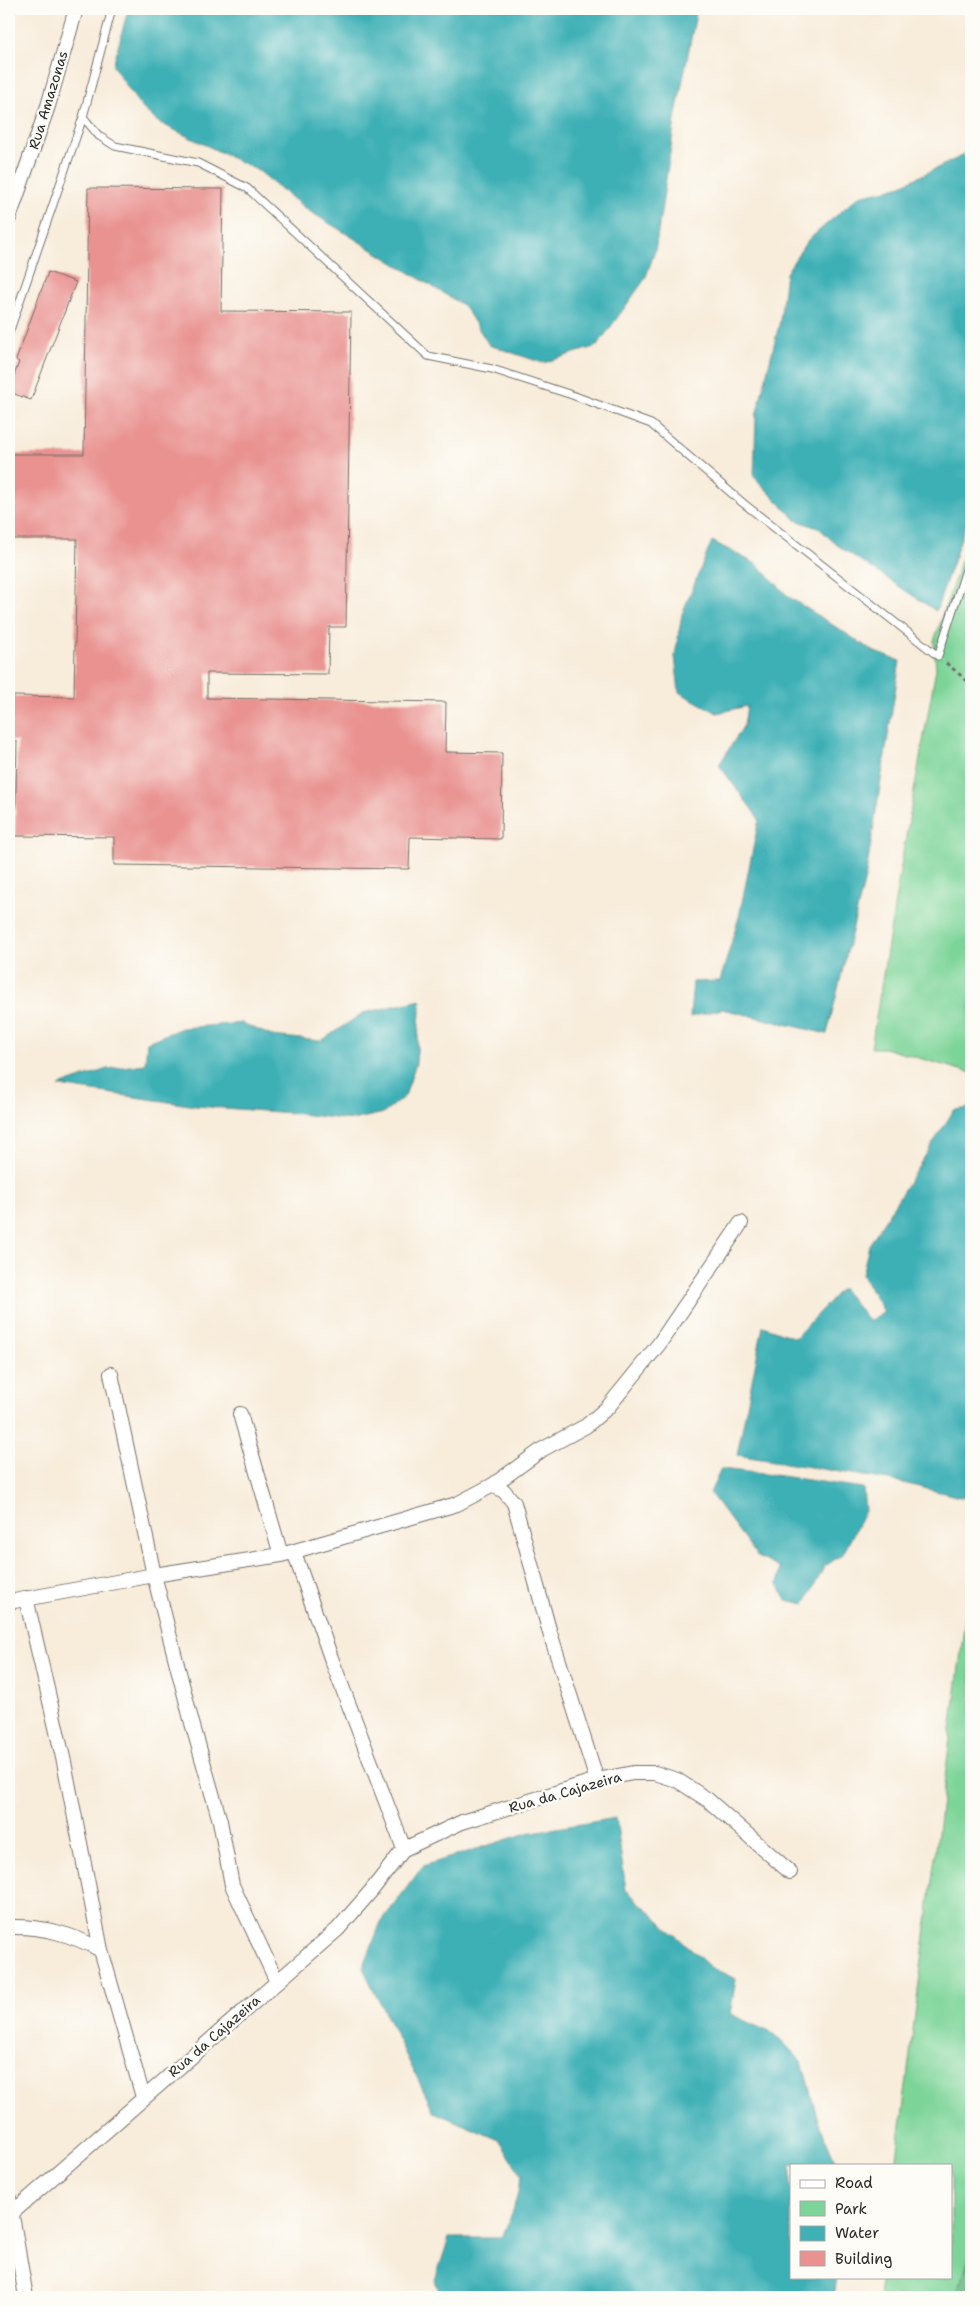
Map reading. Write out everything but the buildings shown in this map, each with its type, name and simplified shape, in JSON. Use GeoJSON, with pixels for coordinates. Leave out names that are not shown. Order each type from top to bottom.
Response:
{"type":"FeatureCollection","features":[{"type":"Feature","properties":{"kind":"street","name":"Rua Amazonas"},"geometry":{"type":"LineString","coordinates":[[9,218],[48,106],[76,9]]}},
{"type":"Feature","properties":{"kind":"street"},"geometry":{"type":"LineString","coordinates":[[9,1602],[154,1575],[288,1554],[442,1509],[457,1504],[493,1486],[543,1450],[586,1426],[608,1408],[659,1344],[741,1223]]}},
{"type":"Feature","properties":{"kind":"street"},"geometry":{"type":"LineString","coordinates":[[111,1374],[154,1575],[192,1723],[220,1821],[232,1885],[277,1982]]}},
{"type":"Feature","properties":{"kind":"street"},"geometry":{"type":"LineString","coordinates":[[240,1414],[288,1554],[331,1658],[404,1848]]}},
{"type":"Feature","properties":{"kind":"street"},"geometry":{"type":"LineString","coordinates":[[493,1486],[504,1491],[514,1503],[550,1633],[597,1780]]}},
{"type":"Feature","properties":{"kind":"street"},"geometry":{"type":"LineString","coordinates":[[26,1598],[64,1762],[101,1950],[143,2097]]}},
{"type":"Feature","properties":{"kind":"street","name":"Rua da Cajazeira"},"geometry":{"type":"LineString","coordinates":[[12,2213],[338,1929],[372,1891],[404,1848],[462,1822],[597,1780],[633,1772],[655,1773],[677,1780],[708,1800],[790,1872]]}},
{"type":"Feature","properties":{"kind":"street"},"geometry":{"type":"LineString","coordinates":[[9,1927],[43,1928],[62,1933],[101,1950]]}},
{"type":"Feature","properties":{"kind":"street"},"geometry":{"type":"LineString","coordinates":[[9,2198],[26,2297]]}},
{"type":"Feature","properties":{"kind":"lane"},"geometry":{"type":"LineString","coordinates":[[9,333],[83,117],[112,9]]}},
{"type":"Feature","properties":{"kind":"lane"},"geometry":{"type":"LineString","coordinates":[[83,117],[99,136],[115,146],[198,163],[247,188],[428,356],[492,369],[652,424],[743,503],[938,656],[971,554]]}},
{"type":"Feature","properties":{"kind":"path"},"geometry":{"type":"LineString","coordinates":[[938,656],[971,684]]}},
{"type":"Feature","properties":{"kind":"green space"},"geometry":{"type":"Polygon","coordinates":[[[971,531],[971,1073],[884,1048],[871,1048],[936,669],[934,641],[971,531]]]}},
{"type":"Feature","properties":{"kind":"green space"},"geometry":{"type":"Polygon","coordinates":[[[971,1572],[971,2254],[955,2297],[879,2297],[882,2278],[952,2278],[952,2164],[896,2164],[971,1572]]]}},
{"type":"Feature","properties":{"kind":"green space"},"geometry":{"type":"Polygon","coordinates":[[[971,2254],[971,2297],[955,2297],[971,2254]]]}},
{"type":"Feature","properties":{"kind":"water"},"geometry":{"type":"Polygon","coordinates":[[[697,9],[676,114],[655,251],[645,279],[597,346],[543,363],[489,345],[464,306],[306,209],[259,171],[158,122],[141,107],[113,66],[128,10],[697,9]]]}},
{"type":"Feature","properties":{"kind":"water"},"geometry":{"type":"Polygon","coordinates":[[[971,149],[971,509],[936,611],[837,545],[820,529],[796,520],[754,477],[756,416],[780,321],[786,273],[807,241],[859,196],[895,188],[960,157],[971,149]]]}},
{"type":"Feature","properties":{"kind":"water"},"geometry":{"type":"Polygon","coordinates":[[[712,541],[758,565],[789,597],[875,652],[900,661],[866,874],[827,1034],[722,1009],[690,1017],[693,982],[720,981],[739,917],[759,819],[719,765],[744,725],[747,706],[717,713],[679,692],[675,656],[682,614],[712,541]]]}},
{"type":"Feature","properties":{"kind":"water"},"geometry":{"type":"Polygon","coordinates":[[[421,1000],[416,1063],[405,1096],[384,1113],[352,1120],[291,1113],[196,1106],[59,1086],[107,1069],[145,1064],[147,1042],[182,1028],[242,1023],[272,1036],[321,1041],[363,1013],[421,1000]]]}},
{"type":"Feature","properties":{"kind":"water"},"geometry":{"type":"Polygon","coordinates":[[[971,1108],[971,1492],[968,1499],[895,1481],[737,1455],[763,1326],[795,1338],[842,1288],[869,1321],[884,1312],[862,1275],[869,1245],[954,1110],[971,1108]]]}},
{"type":"Feature","properties":{"kind":"water"},"geometry":{"type":"Polygon","coordinates":[[[721,1469],[863,1488],[865,1511],[843,1554],[824,1567],[805,1604],[786,1600],[778,1584],[780,1568],[758,1557],[710,1493],[721,1469]]]}},
{"type":"Feature","properties":{"kind":"water"},"geometry":{"type":"Polygon","coordinates":[[[616,1818],[626,1890],[710,1967],[736,1979],[730,2014],[776,2035],[802,2062],[818,2120],[837,2164],[790,2164],[790,2278],[837,2278],[834,2297],[441,2297],[435,2280],[449,2238],[502,2238],[514,2208],[522,2176],[499,2140],[434,2112],[363,1968],[381,1922],[423,1866],[527,1833],[616,1818]]]}}]}
